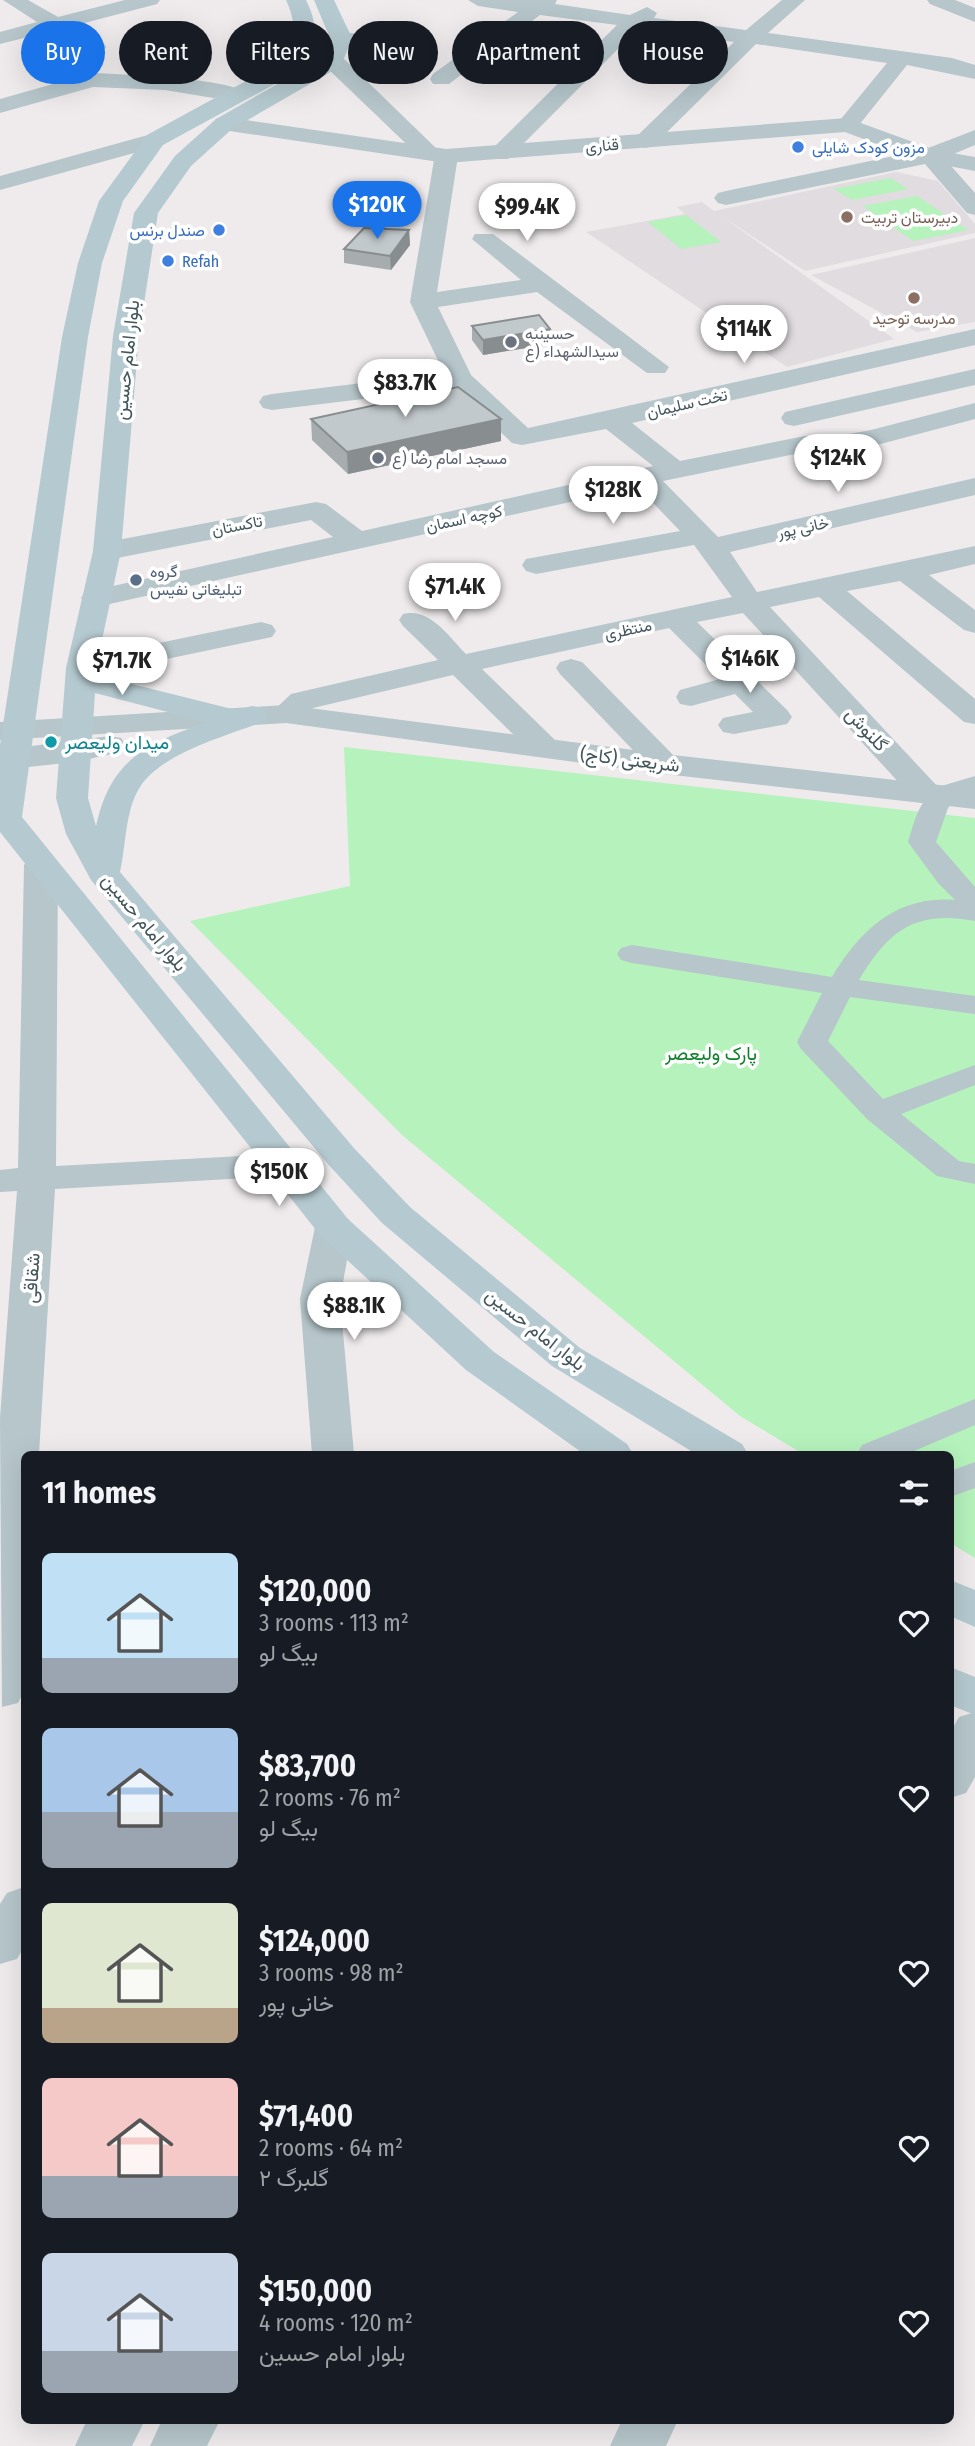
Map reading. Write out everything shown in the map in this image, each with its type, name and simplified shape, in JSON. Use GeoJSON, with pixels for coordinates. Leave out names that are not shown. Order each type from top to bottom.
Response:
{"type":"FeatureCollection","features":[{"type":"Feature","properties":{"kind":"main road"},"geometry":{"type":"LineString","coordinates":[[296,0],[303,12],[307,40],[301,55],[289,67],[155,140],[111,201],[90,263],[75,337],[9,745],[2,817],[19,832],[41,865],[281,1166],[334,1227],[480,1361],[608,1451]]}},
{"type":"Feature","properties":{"kind":"main road"},"geometry":{"type":"LineString","coordinates":[[324,0],[337,50]]}},
{"type":"Feature","properties":{"kind":"main road","name":"بلوار امام حسین"},"geometry":{"type":"LineString","coordinates":[[337,50],[224,124],[183,161],[146,214],[126,337],[107,551],[81,674],[72,798],[82,834],[103,873],[340,1155],[396,1215],[566,1357],[722,1451]]}},
{"type":"Feature","properties":{"kind":"main road"},"geometry":{"type":"LineString","coordinates":[[75,337],[126,337]]}},
{"type":"Feature","properties":{"kind":"main road"},"geometry":{"type":"LineString","coordinates":[[81,674],[240,717]]}},
{"type":"Feature","properties":{"kind":"main road"},"geometry":{"type":"LineString","coordinates":[[103,873],[124,785],[146,764],[183,743],[240,717]]}},
{"type":"Feature","properties":{"kind":"main road"},"geometry":{"type":"LineString","coordinates":[[954,1598],[975,1611]]}},
{"type":"Feature","properties":{"kind":"main road"},"geometry":{"type":"LineString","coordinates":[[954,1686],[975,1699]]}},
{"type":"Feature","properties":{"kind":"street"},"geometry":{"type":"LineString","coordinates":[[13,0],[53,21]]}},
{"type":"Feature","properties":{"kind":"street"},"geometry":{"type":"LineString","coordinates":[[65,21],[150,0]]}},
{"type":"Feature","properties":{"kind":"street"},"geometry":{"type":"LineString","coordinates":[[478,0],[542,5],[628,21]]}},
{"type":"Feature","properties":{"kind":"street"},"geometry":{"type":"LineString","coordinates":[[635,21],[667,0]]}},
{"type":"Feature","properties":{"kind":"street"},"geometry":{"type":"LineString","coordinates":[[645,141],[750,38],[795,0]]}},
{"type":"Feature","properties":{"kind":"street"},"geometry":{"type":"LineString","coordinates":[[937,0],[975,16]]}},
{"type":"Feature","properties":{"kind":"street"},"geometry":{"type":"LineString","coordinates":[[441,79],[542,5]]}},
{"type":"Feature","properties":{"kind":"street"},"geometry":{"type":"LineString","coordinates":[[0,38],[21,32]]}},
{"type":"Feature","properties":{"kind":"street"},"geometry":{"type":"LineString","coordinates":[[846,51],[861,33]]}},
{"type":"Feature","properties":{"kind":"street"},"geometry":{"type":"LineString","coordinates":[[728,35],[952,65],[975,72]]}},
{"type":"Feature","properties":{"kind":"street"},"geometry":{"type":"LineString","coordinates":[[500,154],[618,37]]}},
{"type":"Feature","properties":{"kind":"street"},"geometry":{"type":"LineString","coordinates":[[337,50],[348,49]]}},
{"type":"Feature","properties":{"kind":"street"},"geometry":{"type":"LineString","coordinates":[[272,402],[460,379],[423,302],[438,155],[337,50]]}},
{"type":"Feature","properties":{"kind":"street"},"geometry":{"type":"LineString","coordinates":[[847,125],[901,59]]}},
{"type":"Feature","properties":{"kind":"street"},"geometry":{"type":"LineString","coordinates":[[952,65],[975,60]]}},
{"type":"Feature","properties":{"kind":"street"},"geometry":{"type":"LineString","coordinates":[[0,106],[92,80],[164,83],[237,94]]}},
{"type":"Feature","properties":{"kind":"street","name":"قناری"},"geometry":{"type":"LineString","coordinates":[[224,124],[438,155],[500,154],[847,125],[930,156],[975,164]]}},
{"type":"Feature","properties":{"kind":"street"},"geometry":{"type":"LineString","coordinates":[[726,198],[930,156],[975,137]]}},
{"type":"Feature","properties":{"kind":"street"},"geometry":{"type":"LineString","coordinates":[[0,183],[155,140]]}},
{"type":"Feature","properties":{"kind":"street"},"geometry":{"type":"LineString","coordinates":[[930,156],[975,208]]}},
{"type":"Feature","properties":{"kind":"street"},"geometry":{"type":"LineString","coordinates":[[484,239],[656,367]]}},
{"type":"Feature","properties":{"kind":"street"},"geometry":{"type":"LineString","coordinates":[[423,302],[542,284]]}},
{"type":"Feature","properties":{"kind":"street","name":"تخت سلیمان"},"geometry":{"type":"LineString","coordinates":[[460,379],[522,437],[611,420],[975,337]]}},
{"type":"Feature","properties":{"kind":"street"},"geometry":{"type":"LineString","coordinates":[[833,445],[794,418],[975,377]]}},
{"type":"Feature","properties":{"kind":"street","name":"کوچه اسمان"},"geometry":{"type":"LineString","coordinates":[[96,598],[675,470],[806,444],[833,445],[873,438],[975,411]]}},
{"type":"Feature","properties":{"kind":"street"},"geometry":{"type":"LineString","coordinates":[[611,420],[675,470]]}},
{"type":"Feature","properties":{"kind":"street","name":"گلنوش"},"geometry":{"type":"LineString","coordinates":[[645,478],[705,542],[751,604],[948,796]]}},
{"type":"Feature","properties":{"kind":"street","name":"خانی پور"},"geometry":{"type":"LineString","coordinates":[[536,565],[705,542],[895,508],[975,486]]}},
{"type":"Feature","properties":{"kind":"street","name":"تاکستان"},"geometry":{"type":"LineString","coordinates":[[107,551],[316,510],[357,541]]}},
{"type":"Feature","properties":{"kind":"street","name":"منتظری"},"geometry":{"type":"LineString","coordinates":[[286,714],[302,701],[462,664],[907,572],[975,555]]}},
{"type":"Feature","properties":{"kind":"street"},"geometry":{"type":"LineString","coordinates":[[907,572],[975,624]]}},
{"type":"Feature","properties":{"kind":"street"},"geometry":{"type":"LineString","coordinates":[[825,587],[975,715]]}},
{"type":"Feature","properties":{"kind":"street"},"geometry":{"type":"LineString","coordinates":[[677,619],[776,717],[734,725]]}},
{"type":"Feature","properties":{"kind":"street"},"geometry":{"type":"LineString","coordinates":[[414,620],[545,748]]}},
{"type":"Feature","properties":{"kind":"street"},"geometry":{"type":"LineString","coordinates":[[81,674],[261,631]]}},
{"type":"Feature","properties":{"kind":"street"},"geometry":{"type":"LineString","coordinates":[[571,668],[664,764]]}},
{"type":"Feature","properties":{"kind":"street"},"geometry":{"type":"LineString","coordinates":[[691,697],[740,683]]}},
{"type":"Feature","properties":{"kind":"street","name":"شریعتی (کاج)"},"geometry":{"type":"LineString","coordinates":[[9,745],[76,739],[240,717],[286,714],[664,764],[948,796]]}},
{"type":"Feature","properties":{"kind":"street"},"geometry":{"type":"LineString","coordinates":[[975,786],[948,796],[934,805],[922,842],[948,877],[975,903]]}},
{"type":"Feature","properties":{"kind":"street","name":"شقاقی"},"geometry":{"type":"LineString","coordinates":[[9,1690],[19,1180],[41,865]]}},
{"type":"Feature","properties":{"kind":"street"},"geometry":{"type":"LineString","coordinates":[[975,912],[949,907],[907,914],[874,940],[841,988],[811,1042],[878,1112],[949,1169],[975,1174]]}},
{"type":"Feature","properties":{"kind":"street"},"geometry":{"type":"LineString","coordinates":[[632,954],[841,988],[975,1005]]}},
{"type":"Feature","properties":{"kind":"street"},"geometry":{"type":"LineString","coordinates":[[878,1112],[975,1074]]}},
{"type":"Feature","properties":{"kind":"street"},"geometry":{"type":"LineString","coordinates":[[19,1180],[281,1166]]}},
{"type":"Feature","properties":{"kind":"street"},"geometry":{"type":"LineString","coordinates":[[333,1451],[320,1299],[334,1227]]}},
{"type":"Feature","properties":{"kind":"street"},"geometry":{"type":"LineString","coordinates":[[883,1451],[975,1411]]}},
{"type":"Feature","properties":{"kind":"street"},"geometry":{"type":"LineString","coordinates":[[954,1483],[975,1474]]}},
{"type":"Feature","properties":{"kind":"street"},"geometry":{"type":"LineString","coordinates":[[954,1703],[975,1706]]}},
{"type":"Feature","properties":{"kind":"street"},"geometry":{"type":"LineString","coordinates":[[954,1773],[975,1729]]}},
{"type":"Feature","properties":{"kind":"street"},"geometry":{"type":"LineString","coordinates":[[0,1945],[21,1911]]}},
{"type":"Feature","properties":{"kind":"street"},"geometry":{"type":"LineString","coordinates":[[103,2446],[115,2424]]}},
{"type":"Feature","properties":{"kind":"street"},"geometry":{"type":"LineString","coordinates":[[178,2446],[190,2424]]}},
{"type":"Feature","properties":{"kind":"street"},"geometry":{"type":"LineString","coordinates":[[638,2446],[648,2424]]}},
{"type":"Feature","properties":{"kind":"shaded area"},"geometry":{"type":"Polygon","coordinates":[[[896,172],[938,181],[975,224],[975,233],[805,271],[720,215],[894,339],[787,367],[586,232],[685,214],[677,207],[702,202],[714,211],[896,172]]]}},
{"type":"Feature","properties":{"kind":"shaded area","name":"مدرسه توحید"},"geometry":{"type":"Polygon","coordinates":[[[975,238],[975,322],[917,332],[811,275],[975,238]]]}},
{"type":"Feature","properties":{"kind":"green space"},"geometry":{"type":"Polygon","coordinates":[[[890,178],[908,189],[852,200],[834,189],[890,178]]]}},
{"type":"Feature","properties":{"kind":"green space"},"geometry":{"type":"Polygon","coordinates":[[[917,196],[968,230],[913,241],[863,206],[917,196]]]}},
{"type":"Feature","properties":{"kind":"green space"},"geometry":{"type":"Polygon","coordinates":[[[686,215],[721,242],[681,249],[648,222],[686,215]]]}},
{"type":"Feature","properties":{"kind":"green space","name":"پارک ولیعصر"},"geometry":{"type":"Polygon","coordinates":[[[344,747],[975,818],[975,1558],[954,1545],[954,1451],[798,1451],[740,1416],[402,1135],[190,921],[350,886],[344,747]]]}},
{"type":"Feature","properties":{"kind":"building"},"geometry":{"type":"Polygon","coordinates":[[[364,228],[409,230],[390,256],[344,249],[364,228]]]}},
{"type":"Feature","properties":{"kind":"building"},"geometry":{"type":"Polygon","coordinates":[[[539,315],[550,329],[483,340],[472,326],[539,315]]]}},
{"type":"Feature","properties":{"kind":"building"},"geometry":{"type":"Polygon","coordinates":[[[458,387],[501,419],[347,452],[311,419],[458,387]]]}},
{"type":"Feature","properties":{"kind":"place","name":"مزون کودک شایلی"},"geometry":{"type":"Point","coordinates":[798,147]}},
{"type":"Feature","properties":{"kind":"place","name":"دبیرستان تربیت"},"geometry":{"type":"Point","coordinates":[847,217]}},
{"type":"Feature","properties":{"kind":"place","name":"صندل برنس"},"geometry":{"type":"Point","coordinates":[219,230]}},
{"type":"Feature","properties":{"kind":"place","name":"Refah"},"geometry":{"type":"Point","coordinates":[168,261]}},
{"type":"Feature","properties":{"kind":"place","name":"مدرسه توحید"},"geometry":{"type":"Point","coordinates":[914,298]}},
{"type":"Feature","properties":{"kind":"place","name":"حسینیه سیدالشهداء (ع"},"geometry":{"type":"Point","coordinates":[511,342]}},
{"type":"Feature","properties":{"kind":"place","name":"مسجد امام رضا (ع"},"geometry":{"type":"Point","coordinates":[378,458]}},
{"type":"Feature","properties":{"kind":"place","name":"گروه تبلیغاتی نفیس"},"geometry":{"type":"Point","coordinates":[136,580]}},
{"type":"Feature","properties":{"kind":"place","name":"میدان ولیعصر"},"geometry":{"type":"Point","coordinates":[51,742]}}]}
